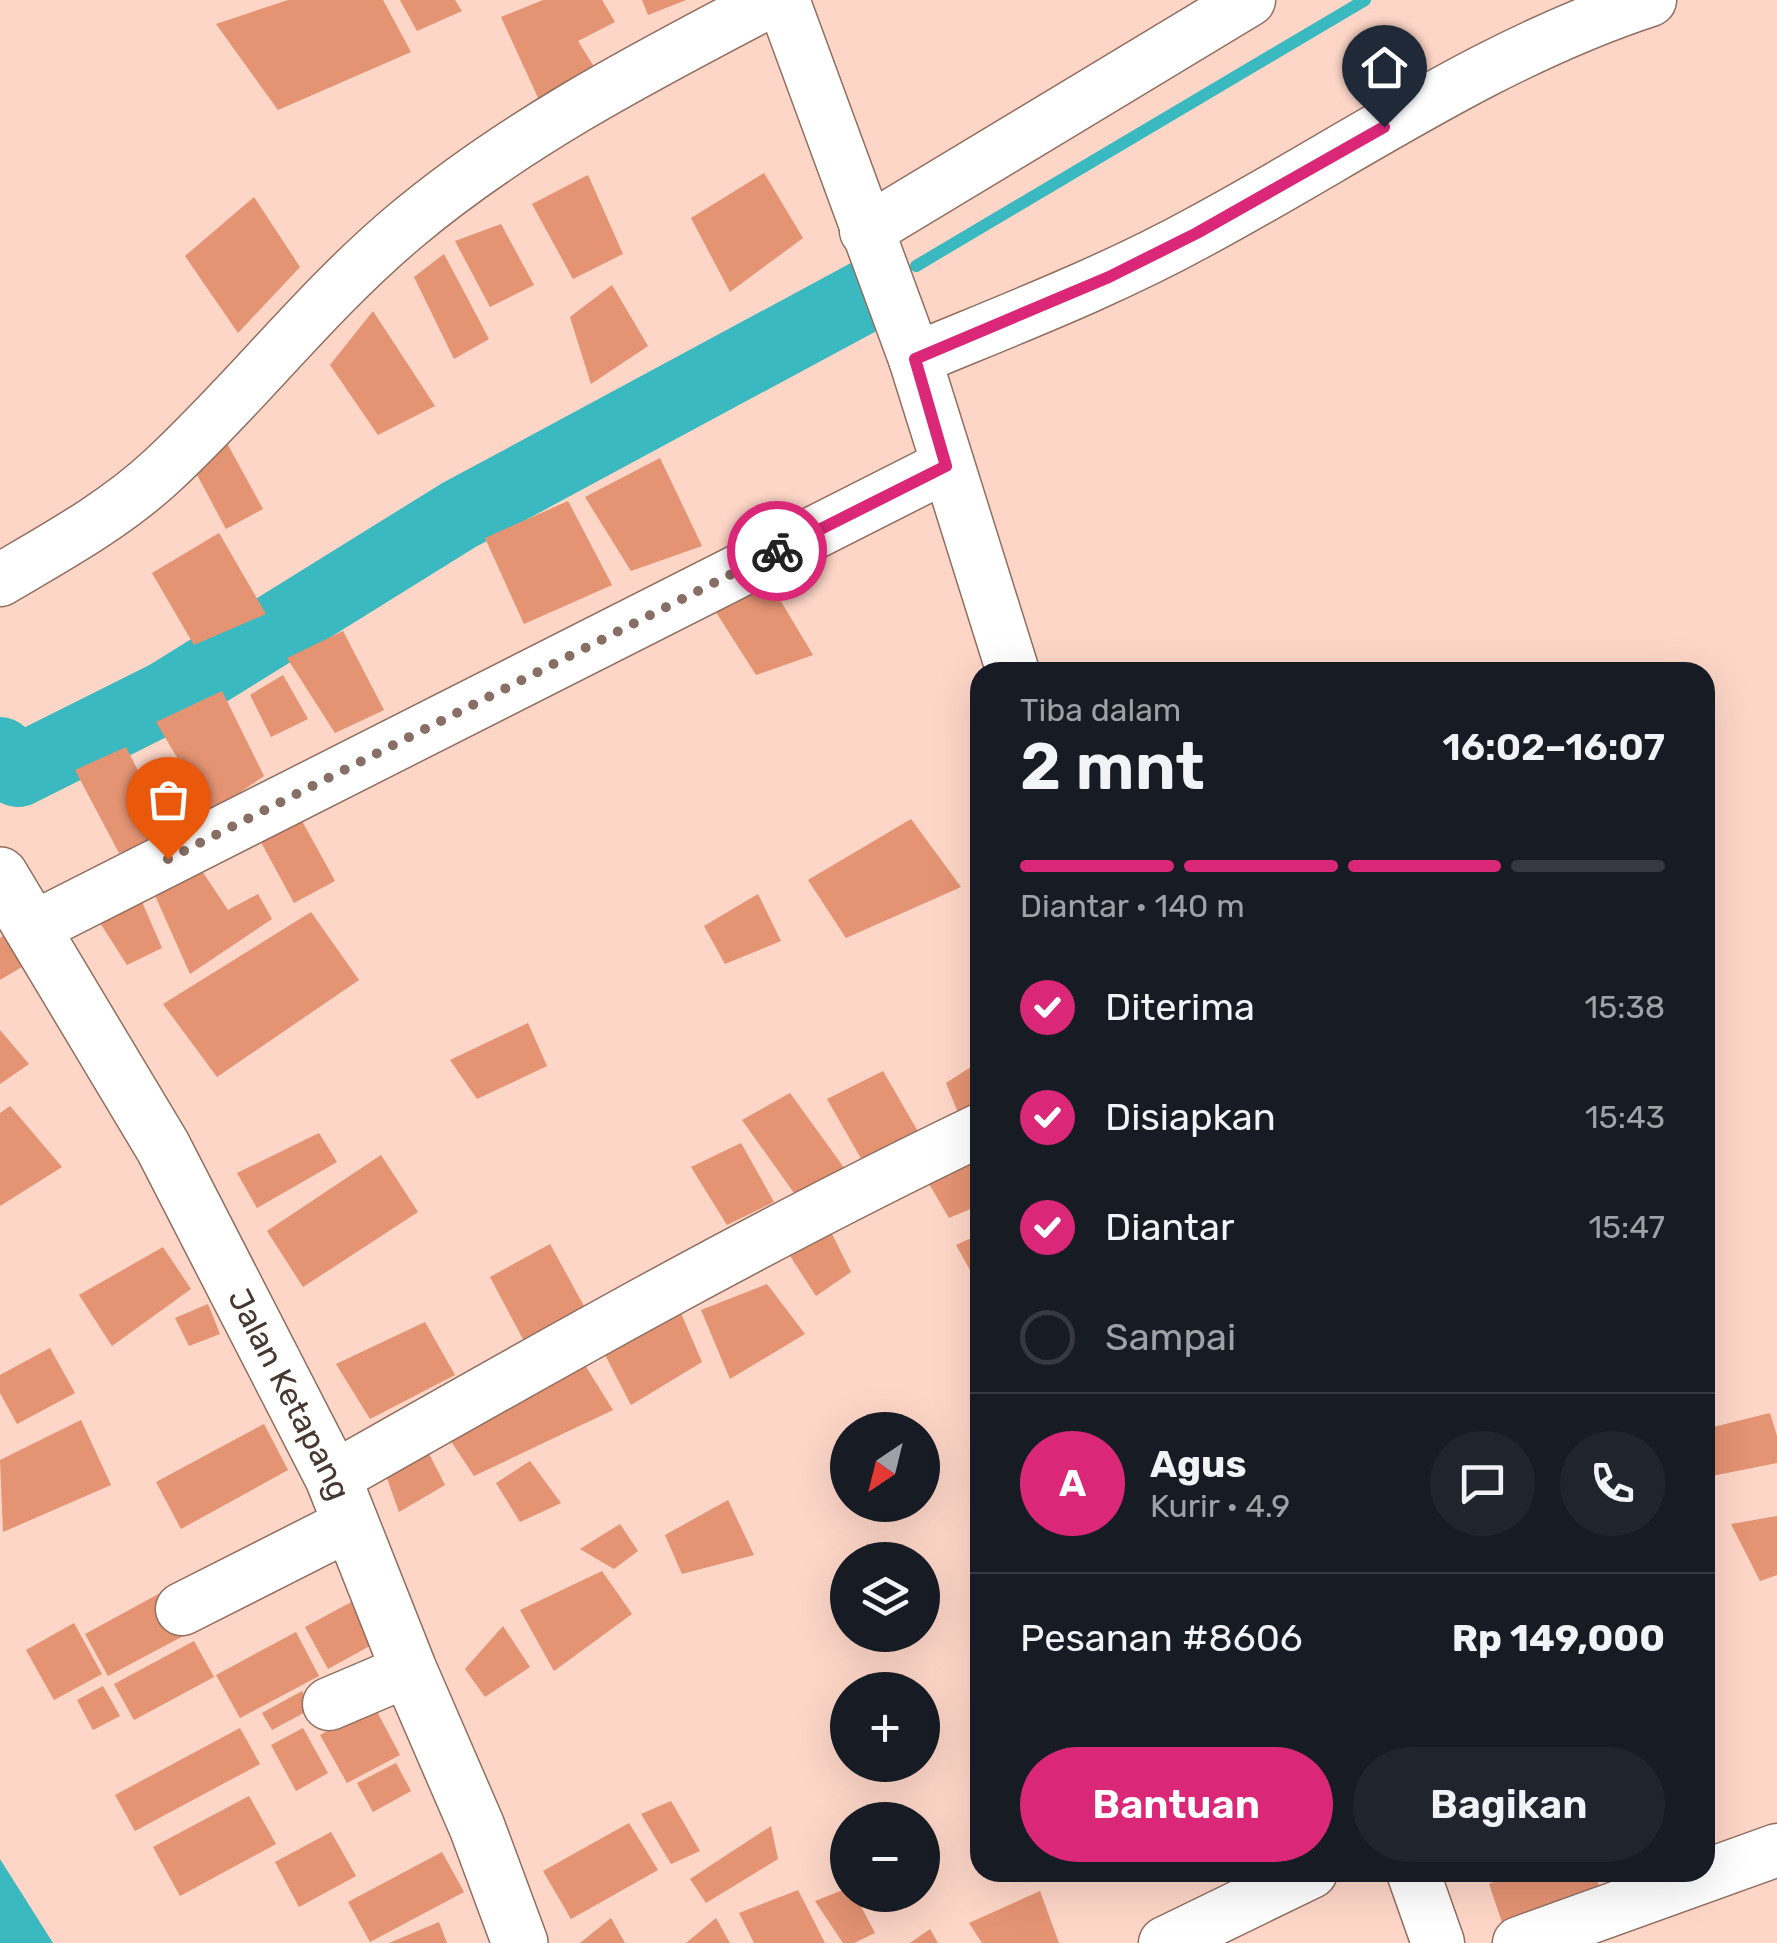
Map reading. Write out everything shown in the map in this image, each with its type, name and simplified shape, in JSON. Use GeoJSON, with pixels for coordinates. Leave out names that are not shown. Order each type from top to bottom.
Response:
{"type":"FeatureCollection","features":[{"type":"Feature","properties":{"kind":"main road","name":"Jalan Ketapang"},"geometry":{"type":"LineString","coordinates":[[0,874],[162,1147],[342,1500],[478,1827],[520,1943]]}},
{"type":"Feature","properties":{"kind":"street"},"geometry":{"type":"LineString","coordinates":[[873,248],[1110,81],[1249,0]]}},
{"type":"Feature","properties":{"kind":"street"},"geometry":{"type":"LineString","coordinates":[[908,339],[1109,277],[1197,233],[1534,46],[1650,0]]}},
{"type":"Feature","properties":{"kind":"street"},"geometry":{"type":"LineString","coordinates":[[0,580],[97,522],[162,472],[353,272],[450,192],[647,66],[788,3],[908,339],[1010,662]]}},
{"type":"Feature","properties":{"kind":"street"},"geometry":{"type":"LineString","coordinates":[[33,928],[946,466]]}},
{"type":"Feature","properties":{"kind":"street"},"geometry":{"type":"LineString","coordinates":[[182,1609],[601,1326],[877,1179],[970,1135]]}},
{"type":"Feature","properties":{"kind":"street"},"geometry":{"type":"LineString","coordinates":[[329,1704],[410,1670]]}},
{"type":"Feature","properties":{"kind":"street"},"geometry":{"type":"LineString","coordinates":[[1715,1872],[1777,1850]]}},
{"type":"Feature","properties":{"kind":"street"},"geometry":{"type":"LineString","coordinates":[[1165,1943],[1290,1882]]}},
{"type":"Feature","properties":{"kind":"street"},"geometry":{"type":"LineString","coordinates":[[1417,1882],[1438,1943]]}},
{"type":"Feature","properties":{"kind":"street"},"geometry":{"type":"LineString","coordinates":[[1519,1943],[1688,1882]]}},
{"type":"Feature","properties":{"kind":"water"},"geometry":{"type":"Polygon","coordinates":[[[0,1859],[53,1943],[0,1943],[0,1859]]]}},
{"type":"Feature","properties":{"kind":"building"},"geometry":{"type":"Polygon","coordinates":[[[288,0],[383,0],[411,52],[278,110],[216,24],[288,0]]]}},
{"type":"Feature","properties":{"kind":"building"},"geometry":{"type":"Polygon","coordinates":[[[400,0],[455,0],[462,11],[417,31],[400,0]]]}},
{"type":"Feature","properties":{"kind":"building"},"geometry":{"type":"Polygon","coordinates":[[[543,0],[602,0],[615,22],[578,41],[596,70],[545,113],[501,17],[543,0]]]}},
{"type":"Feature","properties":{"kind":"building"},"geometry":{"type":"Polygon","coordinates":[[[642,0],[686,0],[648,15],[642,0]]]}},
{"type":"Feature","properties":{"kind":"building"},"geometry":{"type":"Polygon","coordinates":[[[764,173],[803,238],[730,292],[691,218],[764,173]]]}},
{"type":"Feature","properties":{"kind":"building"},"geometry":{"type":"Polygon","coordinates":[[[588,175],[623,254],[573,279],[532,204],[588,175]]]}},
{"type":"Feature","properties":{"kind":"building"},"geometry":{"type":"Polygon","coordinates":[[[254,197],[300,267],[238,333],[185,256],[254,197]]]}},
{"type":"Feature","properties":{"kind":"building"},"geometry":{"type":"Polygon","coordinates":[[[501,224],[534,285],[490,307],[455,241],[501,224]]]}},
{"type":"Feature","properties":{"kind":"building"},"geometry":{"type":"Polygon","coordinates":[[[444,254],[489,339],[454,359],[414,277],[444,254]]]}},
{"type":"Feature","properties":{"kind":"building"},"geometry":{"type":"Polygon","coordinates":[[[612,285],[648,346],[591,384],[570,317],[612,285]]]}},
{"type":"Feature","properties":{"kind":"building"},"geometry":{"type":"Polygon","coordinates":[[[373,311],[435,406],[378,435],[330,365],[373,311]]]}},
{"type":"Feature","properties":{"kind":"building"},"geometry":{"type":"Polygon","coordinates":[[[223,436],[263,509],[226,529],[187,456],[223,436]]]}},
{"type":"Feature","properties":{"kind":"building"},"geometry":{"type":"Polygon","coordinates":[[[660,458],[702,546],[631,571],[585,497],[660,458]]]}},
{"type":"Feature","properties":{"kind":"building"},"geometry":{"type":"Polygon","coordinates":[[[568,501],[612,585],[524,624],[485,538],[568,501]]]}},
{"type":"Feature","properties":{"kind":"building"},"geometry":{"type":"Polygon","coordinates":[[[219,533],[266,614],[194,645],[152,573],[219,533]]]}},
{"type":"Feature","properties":{"kind":"building"},"geometry":{"type":"Polygon","coordinates":[[[770,583],[813,655],[756,675],[714,609],[770,583]]]}},
{"type":"Feature","properties":{"kind":"building"},"geometry":{"type":"Polygon","coordinates":[[[343,631],[384,710],[335,733],[287,658],[343,631]]]}},
{"type":"Feature","properties":{"kind":"building"},"geometry":{"type":"Polygon","coordinates":[[[283,675],[308,719],[271,737],[250,695],[283,675]]]}},
{"type":"Feature","properties":{"kind":"building"},"geometry":{"type":"Polygon","coordinates":[[[222,691],[264,776],[210,813],[156,722],[222,691]]]}},
{"type":"Feature","properties":{"kind":"building"},"geometry":{"type":"Polygon","coordinates":[[[126,747],[171,836],[119,853],[75,770],[126,747]]]}},
{"type":"Feature","properties":{"kind":"building"},"geometry":{"type":"Polygon","coordinates":[[[296,810],[335,881],[294,903],[255,831],[296,810]]]}},
{"type":"Feature","properties":{"kind":"building"},"geometry":{"type":"Polygon","coordinates":[[[911,819],[961,887],[846,938],[808,880],[911,819]]]}},
{"type":"Feature","properties":{"kind":"building"},"geometry":{"type":"Polygon","coordinates":[[[198,865],[228,910],[258,894],[272,919],[190,974],[153,891],[198,865]]]}},
{"type":"Feature","properties":{"kind":"building"},"geometry":{"type":"Polygon","coordinates":[[[758,894],[781,941],[725,964],[704,926],[758,894]]]}},
{"type":"Feature","properties":{"kind":"building"},"geometry":{"type":"Polygon","coordinates":[[[139,895],[162,948],[127,965],[97,918],[139,895]]]}},
{"type":"Feature","properties":{"kind":"building"},"geometry":{"type":"Polygon","coordinates":[[[311,912],[359,980],[217,1077],[163,1004],[311,912]]]}},
{"type":"Feature","properties":{"kind":"building"},"geometry":{"type":"Polygon","coordinates":[[[11,931],[30,962],[0,980],[0,938],[11,931]]]}},
{"type":"Feature","properties":{"kind":"building"},"geometry":{"type":"Polygon","coordinates":[[[528,1023],[547,1066],[477,1099],[450,1060],[528,1023]]]}},
{"type":"Feature","properties":{"kind":"building"},"geometry":{"type":"Polygon","coordinates":[[[0,1030],[29,1064],[0,1084],[0,1030]]]}},
{"type":"Feature","properties":{"kind":"building"},"geometry":{"type":"Polygon","coordinates":[[[970,1067],[970,1116],[961,1120],[946,1083],[970,1067]]]}},
{"type":"Feature","properties":{"kind":"building"},"geometry":{"type":"Polygon","coordinates":[[[883,1071],[920,1135],[863,1162],[827,1099],[883,1071]]]}},
{"type":"Feature","properties":{"kind":"building"},"geometry":{"type":"Polygon","coordinates":[[[790,1093],[845,1169],[794,1193],[742,1120],[790,1093]]]}},
{"type":"Feature","properties":{"kind":"building"},"geometry":{"type":"Polygon","coordinates":[[[10,1106],[62,1167],[0,1206],[0,1113],[10,1106]]]}},
{"type":"Feature","properties":{"kind":"building"},"geometry":{"type":"Polygon","coordinates":[[[319,1133],[337,1162],[257,1208],[237,1173],[319,1133]]]}},
{"type":"Feature","properties":{"kind":"building"},"geometry":{"type":"Polygon","coordinates":[[[741,1143],[774,1202],[727,1225],[691,1167],[741,1143]]]}},
{"type":"Feature","properties":{"kind":"building"},"geometry":{"type":"Polygon","coordinates":[[[381,1155],[418,1212],[303,1287],[267,1231],[381,1155]]]}},
{"type":"Feature","properties":{"kind":"building"},"geometry":{"type":"Polygon","coordinates":[[[970,1161],[970,1209],[949,1218],[928,1182],[970,1161]]]}},
{"type":"Feature","properties":{"kind":"building"},"geometry":{"type":"Polygon","coordinates":[[[824,1218],[851,1272],[816,1296],[783,1245],[824,1218]]]}},
{"type":"Feature","properties":{"kind":"building"},"geometry":{"type":"Polygon","coordinates":[[[970,1239],[970,1270],[956,1245],[970,1239]]]}},
{"type":"Feature","properties":{"kind":"building"},"geometry":{"type":"Polygon","coordinates":[[[550,1244],[585,1308],[524,1341],[490,1277],[550,1244]]]}},
{"type":"Feature","properties":{"kind":"building"},"geometry":{"type":"Polygon","coordinates":[[[163,1247],[191,1289],[112,1346],[79,1295],[163,1247]]]}},
{"type":"Feature","properties":{"kind":"building"},"geometry":{"type":"Polygon","coordinates":[[[767,1284],[805,1334],[730,1379],[701,1310],[767,1284]]]}},
{"type":"Feature","properties":{"kind":"building"},"geometry":{"type":"Polygon","coordinates":[[[208,1304],[220,1334],[189,1346],[175,1318],[208,1304]]]}},
{"type":"Feature","properties":{"kind":"building"},"geometry":{"type":"Polygon","coordinates":[[[680,1311],[702,1362],[631,1405],[602,1349],[680,1311]]]}},
{"type":"Feature","properties":{"kind":"building"},"geometry":{"type":"Polygon","coordinates":[[[425,1322],[455,1375],[370,1419],[336,1364],[425,1322]]]}},
{"type":"Feature","properties":{"kind":"building"},"geometry":{"type":"Polygon","coordinates":[[[50,1348],[75,1393],[17,1424],[0,1393],[0,1375],[50,1348]]]}},
{"type":"Feature","properties":{"kind":"building"},"geometry":{"type":"Polygon","coordinates":[[[578,1354],[613,1410],[474,1476],[443,1429],[578,1354]]]}},
{"type":"Feature","properties":{"kind":"building"},"geometry":{"type":"Polygon","coordinates":[[[1770,1413],[1777,1436],[1777,1463],[1715,1475],[1715,1427],[1770,1413]]]}},
{"type":"Feature","properties":{"kind":"building"},"geometry":{"type":"Polygon","coordinates":[[[81,1420],[111,1485],[3,1532],[0,1460],[81,1420]]]}},
{"type":"Feature","properties":{"kind":"building"},"geometry":{"type":"Polygon","coordinates":[[[264,1424],[288,1470],[181,1529],[156,1482],[264,1424]]]}},
{"type":"Feature","properties":{"kind":"building"},"geometry":{"type":"Polygon","coordinates":[[[424,1444],[445,1485],[399,1512],[382,1464],[424,1444]]]}},
{"type":"Feature","properties":{"kind":"building"},"geometry":{"type":"Polygon","coordinates":[[[530,1461],[561,1503],[520,1522],[496,1483],[530,1461]]]}},
{"type":"Feature","properties":{"kind":"building"},"geometry":{"type":"Polygon","coordinates":[[[728,1500],[754,1555],[682,1574],[665,1535],[728,1500]]]}},
{"type":"Feature","properties":{"kind":"building"},"geometry":{"type":"Polygon","coordinates":[[[1777,1516],[1777,1575],[1760,1581],[1731,1524],[1777,1516]]]}},
{"type":"Feature","properties":{"kind":"building"},"geometry":{"type":"Polygon","coordinates":[[[620,1524],[638,1551],[614,1569],[580,1549],[620,1524]]]}},
{"type":"Feature","properties":{"kind":"building"},"geometry":{"type":"Polygon","coordinates":[[[602,1571],[632,1614],[554,1671],[520,1610],[602,1571]]]}},
{"type":"Feature","properties":{"kind":"building"},"geometry":{"type":"Polygon","coordinates":[[[164,1591],[187,1634],[108,1676],[85,1634],[164,1591]]]}},
{"type":"Feature","properties":{"kind":"building"},"geometry":{"type":"Polygon","coordinates":[[[355,1600],[377,1642],[328,1669],[305,1627],[355,1600]]]}},
{"type":"Feature","properties":{"kind":"building"},"geometry":{"type":"Polygon","coordinates":[[[74,1623],[102,1674],[54,1700],[26,1650],[74,1623]]]}},
{"type":"Feature","properties":{"kind":"building"},"geometry":{"type":"Polygon","coordinates":[[[503,1626],[530,1667],[485,1697],[465,1669],[503,1626]]]}},
{"type":"Feature","properties":{"kind":"building"},"geometry":{"type":"Polygon","coordinates":[[[296,1632],[319,1676],[240,1718],[216,1675],[296,1632]]]}},
{"type":"Feature","properties":{"kind":"building"},"geometry":{"type":"Polygon","coordinates":[[[194,1641],[214,1677],[134,1720],[114,1684],[194,1641]]]}},
{"type":"Feature","properties":{"kind":"building"},"geometry":{"type":"Polygon","coordinates":[[[103,1686],[120,1716],[93,1730],[77,1700],[103,1686]]]}},
{"type":"Feature","properties":{"kind":"building"},"geometry":{"type":"Polygon","coordinates":[[[302,1691],[311,1709],[272,1730],[262,1713],[302,1691]]]}},
{"type":"Feature","properties":{"kind":"building"},"geometry":{"type":"Polygon","coordinates":[[[374,1706],[400,1755],[347,1783],[320,1735],[374,1706]]]}},
{"type":"Feature","properties":{"kind":"building"},"geometry":{"type":"Polygon","coordinates":[[[240,1728],[260,1764],[135,1831],[115,1795],[240,1728]]]}},
{"type":"Feature","properties":{"kind":"building"},"geometry":{"type":"Polygon","coordinates":[[[303,1728],[328,1773],[296,1791],[271,1745],[303,1728]]]}},
{"type":"Feature","properties":{"kind":"building"},"geometry":{"type":"Polygon","coordinates":[[[396,1763],[411,1791],[373,1812],[357,1783],[396,1763]]]}},
{"type":"Feature","properties":{"kind":"building"},"geometry":{"type":"Polygon","coordinates":[[[249,1796],[276,1844],[180,1896],[153,1847],[249,1796]]]}},
{"type":"Feature","properties":{"kind":"building"},"geometry":{"type":"Polygon","coordinates":[[[671,1801],[700,1851],[671,1864],[641,1814],[671,1801]]]}},
{"type":"Feature","properties":{"kind":"building"},"geometry":{"type":"Polygon","coordinates":[[[629,1823],[658,1870],[571,1919],[543,1871],[629,1823]]]}},
{"type":"Feature","properties":{"kind":"building"},"geometry":{"type":"Polygon","coordinates":[[[771,1826],[778,1859],[706,1903],[690,1879],[771,1826]]]}},
{"type":"Feature","properties":{"kind":"building"},"geometry":{"type":"Polygon","coordinates":[[[331,1832],[356,1876],[299,1907],[275,1862],[331,1832]]]}},
{"type":"Feature","properties":{"kind":"building"},"geometry":{"type":"Polygon","coordinates":[[[442,1852],[464,1892],[370,1942],[348,1902],[442,1852]]]}},
{"type":"Feature","properties":{"kind":"building"},"geometry":{"type":"Polygon","coordinates":[[[1598,1882],[1603,1899],[1507,1937],[1489,1884],[1598,1882]]]}},
{"type":"Feature","properties":{"kind":"building"},"geometry":{"type":"Polygon","coordinates":[[[798,1890],[825,1943],[754,1943],[739,1913],[798,1890]]]}},
{"type":"Feature","properties":{"kind":"building"},"geometry":{"type":"Polygon","coordinates":[[[1040,1891],[1059,1943],[982,1943],[969,1923],[1040,1891]]]}},
{"type":"Feature","properties":{"kind":"building"},"geometry":{"type":"Polygon","coordinates":[[[830,1895],[830,1912],[864,1912],[875,1933],[854,1943],[843,1943],[815,1901],[830,1895]]]}},
{"type":"Feature","properties":{"kind":"building"},"geometry":{"type":"Polygon","coordinates":[[[611,1918],[625,1943],[580,1943],[611,1918]]]}},
{"type":"Feature","properties":{"kind":"building"},"geometry":{"type":"Polygon","coordinates":[[[716,1918],[730,1943],[686,1943],[716,1918]]]}},
{"type":"Feature","properties":{"kind":"building"},"geometry":{"type":"Polygon","coordinates":[[[439,1922],[447,1943],[389,1943],[439,1922]]]}},
{"type":"Feature","properties":{"kind":"building"},"geometry":{"type":"Polygon","coordinates":[[[930,1929],[938,1943],[910,1943],[930,1929]]]}},
{"type":"Feature","properties":{"kind":"waterway"},"geometry":{"type":"LineString","coordinates":[[916,266],[1365,0]]}},
{"type":"Feature","properties":{"kind":"waterway"},"geometry":{"type":"LineString","coordinates":[[0,753],[18,771],[166,697],[459,515],[873,292]]}},
{"type":"Feature","properties":{"kind":"way so far"},"geometry":{"type":"LineString","coordinates":[[168,859],[777,551]]}},
{"type":"Feature","properties":{"kind":"route"},"geometry":{"type":"LineString","coordinates":[[777,551],[946,466],[915,359],[1109,277],[1197,233],[1384,127]]}}]}
